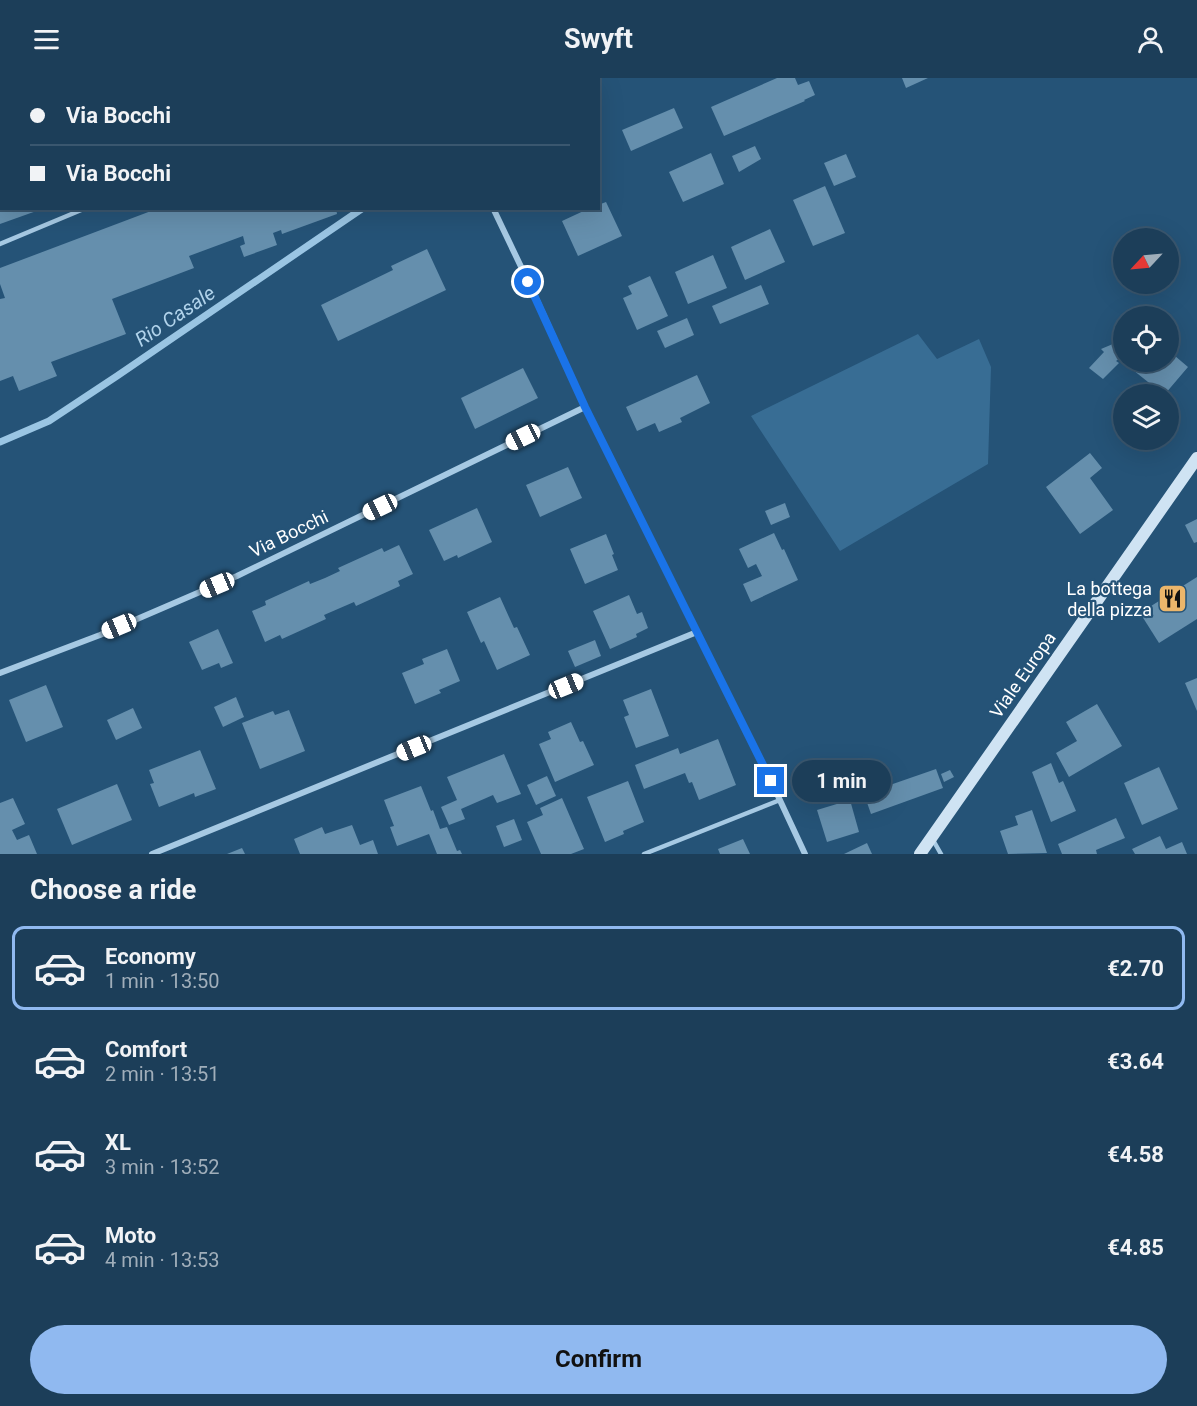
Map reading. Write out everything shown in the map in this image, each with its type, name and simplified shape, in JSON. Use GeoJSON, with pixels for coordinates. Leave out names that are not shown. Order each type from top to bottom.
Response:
{"type":"FeatureCollection","features":[{"type":"Feature","properties":{"kind":"main road","name":"Viale Europa"},"geometry":{"type":"LineString","coordinates":[[921,854],[1197,459]]}},
{"type":"Feature","properties":{"kind":"street"},"geometry":{"type":"LineString","coordinates":[[494,210],[585,407],[805,854]]}},
{"type":"Feature","properties":{"kind":"street","name":"Via Bocchi"},"geometry":{"type":"LineString","coordinates":[[0,673],[100,635],[237,576],[585,407]]}},
{"type":"Feature","properties":{"kind":"street"},"geometry":{"type":"LineString","coordinates":[[152,854],[697,632]]}},
{"type":"Feature","properties":{"kind":"lane"},"geometry":{"type":"LineString","coordinates":[[0,244],[81,210]]}},
{"type":"Feature","properties":{"kind":"lane"},"geometry":{"type":"LineString","coordinates":[[645,854],[780,800]]}},
{"type":"Feature","properties":{"kind":"lane"},"geometry":{"type":"LineString","coordinates":[[932,837],[941,854]]}},
{"type":"Feature","properties":{"kind":"shaded area"},"geometry":{"type":"Polygon","coordinates":[[[918,334],[937,359],[979,339],[991,367],[988,464],[840,551],[751,416],[918,334]]]}},
{"type":"Feature","properties":{"kind":"building"},"geometry":{"type":"Polygon","coordinates":[[[777,78],[795,78],[798,85],[809,81],[815,95],[724,136],[711,107],[777,78]]]}},
{"type":"Feature","properties":{"kind":"building"},"geometry":{"type":"Polygon","coordinates":[[[902,78],[928,78],[906,88],[902,78]]]}},
{"type":"Feature","properties":{"kind":"building"},"geometry":{"type":"Polygon","coordinates":[[[674,108],[683,128],[631,151],[622,130],[674,108]]]}},
{"type":"Feature","properties":{"kind":"building"},"geometry":{"type":"Polygon","coordinates":[[[755,146],[761,159],[739,172],[732,156],[755,146]]]}},
{"type":"Feature","properties":{"kind":"building"},"geometry":{"type":"Polygon","coordinates":[[[711,153],[724,184],[683,202],[669,172],[711,153]]]}},
{"type":"Feature","properties":{"kind":"building"},"geometry":{"type":"Polygon","coordinates":[[[846,154],[856,177],[834,186],[824,163],[846,154]]]}},
{"type":"Feature","properties":{"kind":"building"},"geometry":{"type":"Polygon","coordinates":[[[825,186],[845,233],[813,246],[793,200],[825,186]]]}},
{"type":"Feature","properties":{"kind":"building"},"geometry":{"type":"Polygon","coordinates":[[[606,202],[622,236],[578,256],[562,221],[586,210],[600,210],[600,204],[606,202]]]}},
{"type":"Feature","properties":{"kind":"building"},"geometry":{"type":"Polygon","coordinates":[[[0,210],[39,210],[0,224],[0,210]]]}},
{"type":"Feature","properties":{"kind":"building"},"geometry":{"type":"Polygon","coordinates":[[[154,210],[336,210],[337,214],[282,234],[281,230],[273,233],[277,245],[244,257],[240,246],[245,244],[243,236],[189,256],[194,268],[112,299],[126,334],[51,362],[57,376],[19,391],[13,376],[0,381],[0,299],[5,298],[0,284],[0,268],[154,210]]]}},
{"type":"Feature","properties":{"kind":"building"},"geometry":{"type":"Polygon","coordinates":[[[770,229],[785,262],[745,280],[731,247],[770,229]]]}},
{"type":"Feature","properties":{"kind":"building"},"geometry":{"type":"Polygon","coordinates":[[[427,249],[446,290],[338,341],[321,305],[393,270],[391,266],[427,249]]]}},
{"type":"Feature","properties":{"kind":"building"},"geometry":{"type":"Polygon","coordinates":[[[713,255],[727,288],[688,304],[675,272],[713,255]]]}},
{"type":"Feature","properties":{"kind":"building"},"geometry":{"type":"Polygon","coordinates":[[[650,276],[668,316],[637,330],[623,298],[632,294],[628,286],[650,276]]]}},
{"type":"Feature","properties":{"kind":"building"},"geometry":{"type":"Polygon","coordinates":[[[761,285],[769,304],[720,324],[712,306],[761,285]]]}},
{"type":"Feature","properties":{"kind":"building"},"geometry":{"type":"Polygon","coordinates":[[[687,318],[694,335],[665,348],[657,331],[687,318]]]}},
{"type":"Feature","properties":{"kind":"building"},"geometry":{"type":"Polygon","coordinates":[[[1113,344],[1113,369],[1103,379],[1089,368],[1104,352],[1101,349],[1113,344]]]}},
{"type":"Feature","properties":{"kind":"building"},"geometry":{"type":"Polygon","coordinates":[[[1179,359],[1188,367],[1174,384],[1150,384],[1136,372],[1179,372],[1179,359]]]}},
{"type":"Feature","properties":{"kind":"building"},"geometry":{"type":"Polygon","coordinates":[[[523,368],[538,398],[475,429],[461,398],[523,368]]]}},
{"type":"Feature","properties":{"kind":"building"},"geometry":{"type":"Polygon","coordinates":[[[697,375],[710,403],[680,418],[682,422],[659,432],[655,423],[637,431],[626,407],[697,375]]]}},
{"type":"Feature","properties":{"kind":"building"},"geometry":{"type":"Polygon","coordinates":[[[1090,453],[1102,468],[1090,478],[1113,510],[1080,534],[1046,487],[1090,453]]]}},
{"type":"Feature","properties":{"kind":"building"},"geometry":{"type":"Polygon","coordinates":[[[568,467],[582,498],[540,517],[526,485],[568,467]]]}},
{"type":"Feature","properties":{"kind":"building"},"geometry":{"type":"Polygon","coordinates":[[[785,503],[790,517],[771,525],[765,511],[785,503]]]}},
{"type":"Feature","properties":{"kind":"building"},"geometry":{"type":"Polygon","coordinates":[[[477,508],[492,542],[458,558],[457,555],[444,561],[429,530],[477,508]]]}},
{"type":"Feature","properties":{"kind":"building"},"geometry":{"type":"Polygon","coordinates":[[[1197,519],[1197,542],[1194,543],[1185,525],[1197,519]]]}},
{"type":"Feature","properties":{"kind":"building"},"geometry":{"type":"Polygon","coordinates":[[[774,533],[798,580],[751,602],[743,584],[762,576],[756,564],[748,568],[739,549],[774,533]]]}},
{"type":"Feature","properties":{"kind":"building"},"geometry":{"type":"Polygon","coordinates":[[[606,534],[618,570],[585,584],[570,549],[606,534]]]}},
{"type":"Feature","properties":{"kind":"building"},"geometry":{"type":"Polygon","coordinates":[[[399,545],[413,574],[398,581],[400,586],[356,606],[354,602],[324,615],[326,619],[282,639],[280,635],[265,642],[252,611],[266,605],[265,601],[309,581],[310,584],[325,578],[340,571],[338,568],[382,548],[384,552],[399,545]]]}},
{"type":"Feature","properties":{"kind":"building"},"geometry":{"type":"Polygon","coordinates":[[[1197,577],[1197,619],[1159,643],[1140,613],[1197,577]]]}},
{"type":"Feature","properties":{"kind":"building"},"geometry":{"type":"Polygon","coordinates":[[[629,595],[637,614],[642,612],[648,628],[636,634],[637,637],[610,649],[593,611],[629,595]]]}},
{"type":"Feature","properties":{"kind":"building"},"geometry":{"type":"Polygon","coordinates":[[[500,597],[514,628],[517,627],[530,655],[497,670],[484,641],[481,643],[467,612],[500,597]]]}},
{"type":"Feature","properties":{"kind":"building"},"geometry":{"type":"Polygon","coordinates":[[[218,629],[233,663],[221,668],[219,663],[202,670],[189,642],[218,629]]]}},
{"type":"Feature","properties":{"kind":"building"},"geometry":{"type":"Polygon","coordinates":[[[595,640],[601,656],[575,667],[568,651],[595,640]]]}},
{"type":"Feature","properties":{"kind":"building"},"geometry":{"type":"Polygon","coordinates":[[[447,649],[460,681],[439,690],[441,693],[415,704],[402,673],[424,664],[422,659],[447,649]]]}},
{"type":"Feature","properties":{"kind":"building"},"geometry":{"type":"Polygon","coordinates":[[[1197,678],[1197,711],[1185,683],[1197,678]]]}},
{"type":"Feature","properties":{"kind":"building"},"geometry":{"type":"Polygon","coordinates":[[[46,685],[63,727],[26,742],[9,700],[46,685]]]}},
{"type":"Feature","properties":{"kind":"building"},"geometry":{"type":"Polygon","coordinates":[[[651,689],[669,736],[636,748],[624,717],[629,715],[623,700],[651,689]]]}},
{"type":"Feature","properties":{"kind":"building"},"geometry":{"type":"Polygon","coordinates":[[[236,697],[244,717],[223,727],[214,707],[236,697]]]}},
{"type":"Feature","properties":{"kind":"building"},"geometry":{"type":"Polygon","coordinates":[[[1097,704],[1122,746],[1069,777],[1056,753],[1077,741],[1066,722],[1097,704]]]}},
{"type":"Feature","properties":{"kind":"building"},"geometry":{"type":"Polygon","coordinates":[[[133,708],[142,728],[116,740],[107,720],[133,708]]]}},
{"type":"Feature","properties":{"kind":"building"},"geometry":{"type":"Polygon","coordinates":[[[289,710],[305,751],[260,769],[242,723],[273,711],[275,715],[289,710]]]}},
{"type":"Feature","properties":{"kind":"building"},"geometry":{"type":"Polygon","coordinates":[[[571,722],[594,765],[555,782],[539,744],[551,739],[548,732],[571,722]]]}},
{"type":"Feature","properties":{"kind":"building"},"geometry":{"type":"Polygon","coordinates":[[[718,739],[736,785],[699,800],[692,782],[689,783],[685,773],[644,789],[635,765],[678,748],[680,754],[718,739]]]}},
{"type":"Feature","properties":{"kind":"building"},"geometry":{"type":"Polygon","coordinates":[[[200,750],[216,789],[195,797],[194,793],[159,807],[150,784],[154,783],[149,770],[200,750]]]}},
{"type":"Feature","properties":{"kind":"building"},"geometry":{"type":"Polygon","coordinates":[[[504,754],[521,794],[497,803],[493,795],[461,809],[465,819],[449,825],[441,807],[457,800],[447,777],[504,754]]]}},
{"type":"Feature","properties":{"kind":"building"},"geometry":{"type":"Polygon","coordinates":[[[1051,763],[1059,783],[1063,781],[1076,811],[1051,822],[1032,772],[1051,763]]]}},
{"type":"Feature","properties":{"kind":"building"},"geometry":{"type":"Polygon","coordinates":[[[1159,767],[1178,809],[1142,825],[1124,783],[1159,767]]]}},
{"type":"Feature","properties":{"kind":"building"},"geometry":{"type":"Polygon","coordinates":[[[936,769],[943,788],[871,814],[864,794],[936,769]]]}},
{"type":"Feature","properties":{"kind":"building"},"geometry":{"type":"Polygon","coordinates":[[[950,770],[954,777],[944,782],[941,774],[950,770]]]}},
{"type":"Feature","properties":{"kind":"building"},"geometry":{"type":"Polygon","coordinates":[[[547,776],[556,796],[536,805],[527,785],[547,776]]]}},
{"type":"Feature","properties":{"kind":"building"},"geometry":{"type":"Polygon","coordinates":[[[628,781],[644,822],[605,842],[587,797],[628,781]]]}},
{"type":"Feature","properties":{"kind":"building"},"geometry":{"type":"Polygon","coordinates":[[[117,784],[132,820],[72,845],[57,809],[117,784]]]}},
{"type":"Feature","properties":{"kind":"building"},"geometry":{"type":"Polygon","coordinates":[[[421,786],[440,829],[447,827],[457,851],[460,850],[462,854],[437,854],[429,834],[397,846],[390,827],[394,826],[384,800],[421,786]]]}},
{"type":"Feature","properties":{"kind":"building"},"geometry":{"type":"Polygon","coordinates":[[[13,798],[25,824],[12,830],[17,840],[29,835],[37,854],[0,854],[0,803],[13,798]]]}},
{"type":"Feature","properties":{"kind":"building"},"geometry":{"type":"Polygon","coordinates":[[[562,798],[584,849],[571,854],[541,854],[527,822],[543,815],[540,808],[562,798]]]}},
{"type":"Feature","properties":{"kind":"building"},"geometry":{"type":"Polygon","coordinates":[[[850,800],[859,832],[827,842],[817,810],[850,800]]]}},
{"type":"Feature","properties":{"kind":"building"},"geometry":{"type":"Polygon","coordinates":[[[1032,810],[1047,853],[1008,854],[1000,831],[1018,825],[1015,816],[1032,810]]]}},
{"type":"Feature","properties":{"kind":"building"},"geometry":{"type":"Polygon","coordinates":[[[1116,818],[1125,838],[1096,850],[1097,854],[1062,854],[1058,844],[1116,818]]]}},
{"type":"Feature","properties":{"kind":"building"},"geometry":{"type":"Polygon","coordinates":[[[514,819],[522,840],[504,847],[496,826],[514,819]]]}},
{"type":"Feature","properties":{"kind":"building"},"geometry":{"type":"Polygon","coordinates":[[[352,825],[360,845],[373,840],[378,854],[300,854],[294,839],[322,827],[325,834],[352,825]]]}},
{"type":"Feature","properties":{"kind":"building"},"geometry":{"type":"Polygon","coordinates":[[[1160,836],[1166,849],[1182,842],[1187,854],[1135,854],[1132,849],[1160,836]]]}},
{"type":"Feature","properties":{"kind":"building"},"geometry":{"type":"Polygon","coordinates":[[[743,839],[750,854],[720,854],[718,849],[743,839]]]}},
{"type":"Feature","properties":{"kind":"building"},"geometry":{"type":"Polygon","coordinates":[[[867,843],[872,854],[844,854],[867,843]]]}},
{"type":"Feature","properties":{"kind":"building"},"geometry":{"type":"Polygon","coordinates":[[[242,848],[245,854],[227,854],[242,848]]]}},
{"type":"Feature","properties":{"kind":"waterway","name":"Rio Casale"},"geometry":{"type":"LineString","coordinates":[[0,442],[49,421],[360,210]]}},
{"type":"Feature","properties":{"kind":"place","name":"La bottega della pizza"},"geometry":{"type":"Point","coordinates":[1173,599]}},
{"type":"Feature","properties":{"kind":"route"},"geometry":{"type":"LineString","coordinates":[[528,282],[585,407],[771,781]]}}]}
